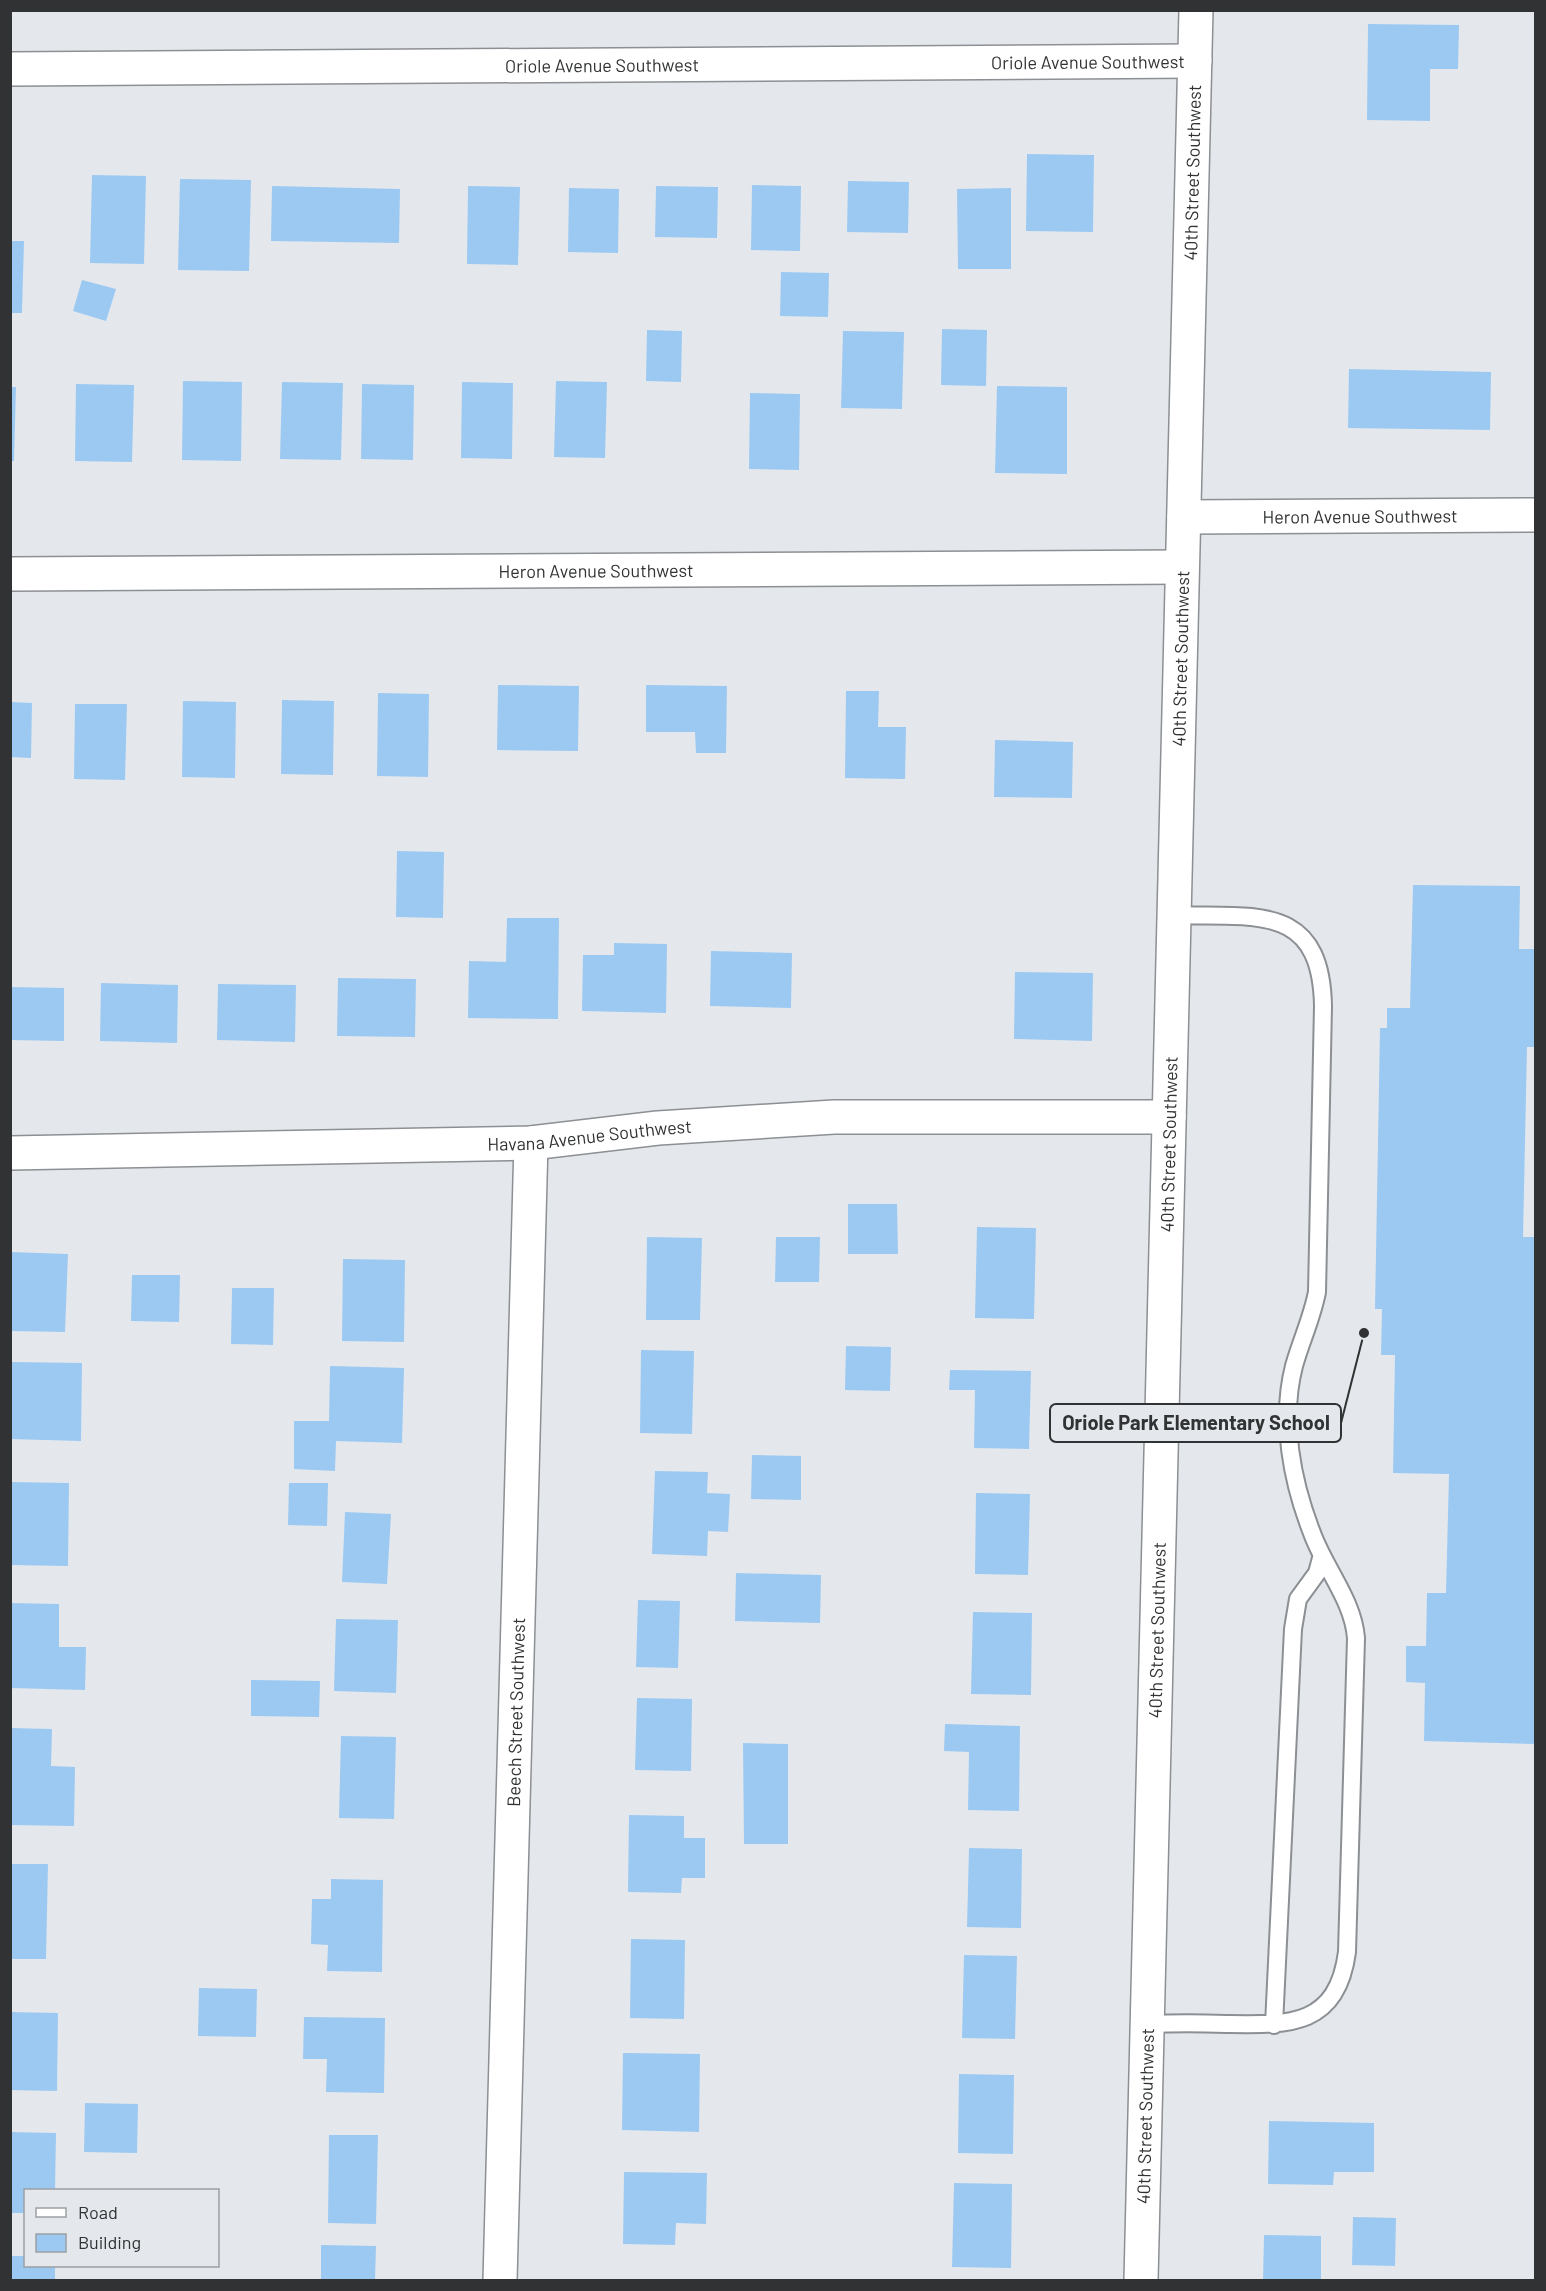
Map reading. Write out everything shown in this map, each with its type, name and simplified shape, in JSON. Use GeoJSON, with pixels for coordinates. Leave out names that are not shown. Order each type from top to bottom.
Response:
{"type":"FeatureCollection","features":[{"type":"Feature","properties":{"kind":"street","name":"40th Street Southwest"},"geometry":{"type":"LineString","coordinates":[[1141,2280],[1196,10]]}},
{"type":"Feature","properties":{"kind":"street","name":"Oriole Avenue Southwest"},"geometry":{"type":"LineString","coordinates":[[10,69],[1195,61]]}},
{"type":"Feature","properties":{"kind":"street","name":"Heron Avenue Southwest"},"geometry":{"type":"LineString","coordinates":[[1184,517],[1536,515]]}},
{"type":"Feature","properties":{"kind":"street","name":"Heron Avenue Southwest"},"geometry":{"type":"LineString","coordinates":[[10,574],[1182,567]]}},
{"type":"Feature","properties":{"kind":"street","name":"Havana Avenue Southwest"},"geometry":{"type":"LineString","coordinates":[[10,1153],[531,1143],[658,1128],[834,1117],[1169,1117]]}},
{"type":"Feature","properties":{"kind":"street","name":"Beech Street Southwest"},"geometry":{"type":"LineString","coordinates":[[500,2280],[531,1143]]}},
{"type":"Feature","properties":{"kind":"lane"},"geometry":{"type":"LineString","coordinates":[[1148,2024],[1274,2025],[1302,2019],[1325,2005],[1335,1994],[1341,1982],[1347,1952],[1356,1638],[1353,1613],[1321,1558],[1303,1510],[1292,1457],[1288,1414],[1289,1390],[1294,1366],[1311,1318],[1317,1292],[1323,1006],[1320,971],[1306,941],[1297,930],[1286,924],[1255,918],[1173,915]]}},
{"type":"Feature","properties":{"kind":"lane"},"geometry":{"type":"LineString","coordinates":[[1274,2025],[1293,1629],[1298,1599],[1317,1573],[1321,1558]]}},
{"type":"Feature","properties":{"kind":"building"},"geometry":{"type":"Polygon","coordinates":[[[1368,24],[1459,25],[1458,69],[1430,69],[1430,121],[1367,120],[1368,24]]]}},
{"type":"Feature","properties":{"kind":"building"},"geometry":{"type":"Polygon","coordinates":[[[1027,154],[1094,155],[1093,232],[1026,231],[1027,154]]]}},
{"type":"Feature","properties":{"kind":"building"},"geometry":{"type":"Polygon","coordinates":[[[92,175],[146,176],[144,264],[90,263],[92,175]]]}},
{"type":"Feature","properties":{"kind":"building"},"geometry":{"type":"Polygon","coordinates":[[[180,179],[251,180],[249,271],[178,270],[180,179]]]}},
{"type":"Feature","properties":{"kind":"building"},"geometry":{"type":"Polygon","coordinates":[[[848,181],[909,182],[908,233],[847,232],[848,181]]]}},
{"type":"Feature","properties":{"kind":"building"},"geometry":{"type":"Polygon","coordinates":[[[752,185],[801,186],[800,251],[751,250],[752,185]]]}},
{"type":"Feature","properties":{"kind":"building"},"geometry":{"type":"Polygon","coordinates":[[[272,186],[400,189],[399,243],[271,241],[272,186]]]}},
{"type":"Feature","properties":{"kind":"building"},"geometry":{"type":"Polygon","coordinates":[[[468,186],[520,187],[518,265],[467,264],[468,186]]]}},
{"type":"Feature","properties":{"kind":"building"},"geometry":{"type":"Polygon","coordinates":[[[656,186],[718,187],[717,238],[655,237],[656,186]]]}},
{"type":"Feature","properties":{"kind":"building"},"geometry":{"type":"Polygon","coordinates":[[[569,188],[619,189],[618,253],[568,252],[569,188]]]}},
{"type":"Feature","properties":{"kind":"building"},"geometry":{"type":"Polygon","coordinates":[[[1011,188],[1011,269],[958,269],[957,189],[1011,188]]]}},
{"type":"Feature","properties":{"kind":"building"},"geometry":{"type":"Polygon","coordinates":[[[10,241],[24,241],[22,313],[10,313],[10,241]]]}},
{"type":"Feature","properties":{"kind":"building"},"geometry":{"type":"Polygon","coordinates":[[[781,272],[829,273],[828,317],[780,316],[781,272]]]}},
{"type":"Feature","properties":{"kind":"building"},"geometry":{"type":"Polygon","coordinates":[[[82,280],[116,289],[106,321],[73,311],[82,280]]]}},
{"type":"Feature","properties":{"kind":"building"},"geometry":{"type":"Polygon","coordinates":[[[942,329],[987,330],[986,386],[941,385],[942,329]]]}},
{"type":"Feature","properties":{"kind":"building"},"geometry":{"type":"Polygon","coordinates":[[[647,330],[682,331],[681,382],[646,381],[647,330]]]}},
{"type":"Feature","properties":{"kind":"building"},"geometry":{"type":"Polygon","coordinates":[[[843,331],[904,332],[902,409],[841,408],[843,331]]]}},
{"type":"Feature","properties":{"kind":"building"},"geometry":{"type":"Polygon","coordinates":[[[1349,369],[1491,372],[1490,430],[1348,428],[1349,369]]]}},
{"type":"Feature","properties":{"kind":"building"},"geometry":{"type":"Polygon","coordinates":[[[183,381],[242,382],[241,461],[182,460],[183,381]]]}},
{"type":"Feature","properties":{"kind":"building"},"geometry":{"type":"Polygon","coordinates":[[[556,381],[607,382],[605,458],[554,457],[556,381]]]}},
{"type":"Feature","properties":{"kind":"building"},"geometry":{"type":"Polygon","coordinates":[[[282,382],[343,383],[341,460],[280,459],[282,382]]]}},
{"type":"Feature","properties":{"kind":"building"},"geometry":{"type":"Polygon","coordinates":[[[462,382],[513,383],[512,459],[461,458],[462,382]]]}},
{"type":"Feature","properties":{"kind":"building"},"geometry":{"type":"Polygon","coordinates":[[[76,384],[134,385],[132,462],[75,461],[76,384]]]}},
{"type":"Feature","properties":{"kind":"building"},"geometry":{"type":"Polygon","coordinates":[[[362,384],[414,385],[413,460],[361,459],[362,384]]]}},
{"type":"Feature","properties":{"kind":"building"},"geometry":{"type":"Polygon","coordinates":[[[997,386],[1067,387],[1067,474],[995,473],[997,386]]]}},
{"type":"Feature","properties":{"kind":"building"},"geometry":{"type":"Polygon","coordinates":[[[10,387],[16,387],[14,461],[10,461],[10,387]]]}},
{"type":"Feature","properties":{"kind":"building"},"geometry":{"type":"Polygon","coordinates":[[[750,393],[800,394],[799,470],[749,469],[750,393]]]}},
{"type":"Feature","properties":{"kind":"building"},"geometry":{"type":"Polygon","coordinates":[[[498,685],[579,686],[578,751],[497,750],[498,685]]]}},
{"type":"Feature","properties":{"kind":"building"},"geometry":{"type":"Polygon","coordinates":[[[646,685],[727,686],[726,753],[696,753],[695,732],[646,732],[646,685]]]}},
{"type":"Feature","properties":{"kind":"building"},"geometry":{"type":"Polygon","coordinates":[[[846,691],[879,691],[878,727],[906,727],[905,779],[845,778],[846,691]]]}},
{"type":"Feature","properties":{"kind":"building"},"geometry":{"type":"Polygon","coordinates":[[[378,693],[429,694],[428,777],[377,776],[378,693]]]}},
{"type":"Feature","properties":{"kind":"building"},"geometry":{"type":"Polygon","coordinates":[[[282,700],[334,701],[333,775],[281,774],[282,700]]]}},
{"type":"Feature","properties":{"kind":"building"},"geometry":{"type":"Polygon","coordinates":[[[183,701],[236,702],[235,778],[182,777],[183,701]]]}},
{"type":"Feature","properties":{"kind":"building"},"geometry":{"type":"Polygon","coordinates":[[[10,702],[32,703],[31,758],[10,757],[10,702]]]}},
{"type":"Feature","properties":{"kind":"building"},"geometry":{"type":"Polygon","coordinates":[[[75,704],[127,704],[125,780],[74,779],[75,704]]]}},
{"type":"Feature","properties":{"kind":"building"},"geometry":{"type":"Polygon","coordinates":[[[995,740],[1073,742],[1072,798],[994,797],[995,740]]]}},
{"type":"Feature","properties":{"kind":"building"},"geometry":{"type":"Polygon","coordinates":[[[397,851],[444,852],[443,918],[396,917],[397,851]]]}},
{"type":"Feature","properties":{"kind":"building"},"geometry":{"type":"Polygon","coordinates":[[[1413,885],[1520,886],[1519,949],[1536,949],[1536,1047],[1527,1047],[1523,1237],[1536,1237],[1536,1744],[1424,1741],[1425,1683],[1406,1682],[1406,1646],[1426,1646],[1427,1593],[1446,1593],[1449,1474],[1393,1473],[1395,1355],[1381,1355],[1382,1309],[1375,1309],[1380,1028],[1387,1028],[1387,1008],[1410,1008],[1413,885]]]}},
{"type":"Feature","properties":{"kind":"building"},"geometry":{"type":"Polygon","coordinates":[[[507,918],[559,918],[558,1019],[468,1018],[469,961],[506,962],[507,918]]]}},
{"type":"Feature","properties":{"kind":"building"},"geometry":{"type":"Polygon","coordinates":[[[614,943],[667,944],[666,1013],[582,1011],[583,955],[614,955],[614,943]]]}},
{"type":"Feature","properties":{"kind":"building"},"geometry":{"type":"Polygon","coordinates":[[[711,951],[792,953],[791,1008],[710,1006],[711,951]]]}},
{"type":"Feature","properties":{"kind":"building"},"geometry":{"type":"Polygon","coordinates":[[[1015,972],[1093,973],[1092,1041],[1014,1039],[1015,972]]]}},
{"type":"Feature","properties":{"kind":"building"},"geometry":{"type":"Polygon","coordinates":[[[338,978],[416,979],[415,1037],[337,1036],[338,978]]]}},
{"type":"Feature","properties":{"kind":"building"},"geometry":{"type":"Polygon","coordinates":[[[101,983],[178,985],[177,1043],[100,1041],[101,983]]]}},
{"type":"Feature","properties":{"kind":"building"},"geometry":{"type":"Polygon","coordinates":[[[218,984],[296,985],[295,1042],[217,1040],[218,984]]]}},
{"type":"Feature","properties":{"kind":"building"},"geometry":{"type":"Polygon","coordinates":[[[10,987],[64,988],[64,1041],[10,1040],[10,987]]]}},
{"type":"Feature","properties":{"kind":"building"},"geometry":{"type":"Polygon","coordinates":[[[848,1204],[897,1204],[898,1254],[848,1254],[848,1204]]]}},
{"type":"Feature","properties":{"kind":"building"},"geometry":{"type":"Polygon","coordinates":[[[977,1227],[1036,1228],[1034,1319],[975,1318],[977,1227]]]}},
{"type":"Feature","properties":{"kind":"building"},"geometry":{"type":"Polygon","coordinates":[[[647,1237],[702,1238],[700,1320],[646,1320],[647,1237]]]}},
{"type":"Feature","properties":{"kind":"building"},"geometry":{"type":"Polygon","coordinates":[[[776,1237],[820,1237],[819,1282],[775,1282],[776,1237]]]}},
{"type":"Feature","properties":{"kind":"building"},"geometry":{"type":"Polygon","coordinates":[[[10,1252],[68,1254],[65,1332],[10,1331],[10,1252]]]}},
{"type":"Feature","properties":{"kind":"building"},"geometry":{"type":"Polygon","coordinates":[[[343,1259],[405,1260],[404,1342],[342,1341],[343,1259]]]}},
{"type":"Feature","properties":{"kind":"building"},"geometry":{"type":"Polygon","coordinates":[[[132,1275],[180,1275],[179,1322],[131,1321],[132,1275]]]}},
{"type":"Feature","properties":{"kind":"building"},"geometry":{"type":"Polygon","coordinates":[[[232,1288],[274,1288],[273,1345],[231,1344],[232,1288]]]}},
{"type":"Feature","properties":{"kind":"building"},"geometry":{"type":"Polygon","coordinates":[[[846,1346],[891,1347],[890,1391],[845,1390],[846,1346]]]}},
{"type":"Feature","properties":{"kind":"building"},"geometry":{"type":"Polygon","coordinates":[[[641,1350],[694,1351],[692,1434],[640,1433],[641,1350]]]}},
{"type":"Feature","properties":{"kind":"building"},"geometry":{"type":"Polygon","coordinates":[[[10,1362],[82,1363],[81,1441],[10,1439],[10,1362]]]}},
{"type":"Feature","properties":{"kind":"building"},"geometry":{"type":"Polygon","coordinates":[[[330,1366],[404,1368],[402,1443],[336,1441],[335,1471],[294,1469],[294,1421],[329,1421],[330,1366]]]}},
{"type":"Feature","properties":{"kind":"building"},"geometry":{"type":"Polygon","coordinates":[[[950,1370],[1031,1371],[1029,1449],[974,1448],[975,1390],[949,1390],[950,1370]]]}},
{"type":"Feature","properties":{"kind":"building"},"geometry":{"type":"Polygon","coordinates":[[[752,1455],[801,1456],[801,1500],[751,1499],[752,1455]]]}},
{"type":"Feature","properties":{"kind":"building"},"geometry":{"type":"Polygon","coordinates":[[[655,1471],[708,1472],[707,1493],[730,1494],[728,1532],[708,1531],[707,1556],[652,1554],[655,1471]]]}},
{"type":"Feature","properties":{"kind":"building"},"geometry":{"type":"Polygon","coordinates":[[[10,1482],[69,1483],[68,1566],[10,1565],[10,1482]]]}},
{"type":"Feature","properties":{"kind":"building"},"geometry":{"type":"Polygon","coordinates":[[[289,1483],[328,1483],[327,1526],[288,1525],[289,1483]]]}},
{"type":"Feature","properties":{"kind":"building"},"geometry":{"type":"Polygon","coordinates":[[[976,1493],[1030,1494],[1028,1575],[975,1574],[976,1493]]]}},
{"type":"Feature","properties":{"kind":"building"},"geometry":{"type":"Polygon","coordinates":[[[345,1512],[391,1514],[387,1584],[342,1582],[345,1512]]]}},
{"type":"Feature","properties":{"kind":"building"},"geometry":{"type":"Polygon","coordinates":[[[736,1573],[821,1575],[820,1623],[735,1621],[736,1573]]]}},
{"type":"Feature","properties":{"kind":"building"},"geometry":{"type":"Polygon","coordinates":[[[638,1600],[680,1601],[678,1668],[636,1667],[638,1600]]]}},
{"type":"Feature","properties":{"kind":"building"},"geometry":{"type":"Polygon","coordinates":[[[10,1603],[59,1604],[59,1647],[86,1647],[85,1690],[10,1688],[10,1603]]]}},
{"type":"Feature","properties":{"kind":"building"},"geometry":{"type":"Polygon","coordinates":[[[973,1612],[1032,1613],[1031,1695],[971,1694],[973,1612]]]}},
{"type":"Feature","properties":{"kind":"building"},"geometry":{"type":"Polygon","coordinates":[[[336,1619],[398,1620],[396,1693],[334,1691],[336,1619]]]}},
{"type":"Feature","properties":{"kind":"building"},"geometry":{"type":"Polygon","coordinates":[[[251,1680],[320,1681],[319,1717],[251,1716],[251,1680]]]}},
{"type":"Feature","properties":{"kind":"building"},"geometry":{"type":"Polygon","coordinates":[[[637,1698],[692,1699],[691,1771],[635,1770],[637,1698]]]}},
{"type":"Feature","properties":{"kind":"building"},"geometry":{"type":"Polygon","coordinates":[[[945,1724],[1020,1726],[1019,1811],[968,1810],[969,1752],[944,1751],[945,1724]]]}},
{"type":"Feature","properties":{"kind":"building"},"geometry":{"type":"Polygon","coordinates":[[[10,1728],[52,1729],[51,1766],[75,1767],[74,1826],[10,1825],[10,1728]]]}},
{"type":"Feature","properties":{"kind":"building"},"geometry":{"type":"Polygon","coordinates":[[[341,1736],[396,1737],[394,1819],[339,1818],[341,1736]]]}},
{"type":"Feature","properties":{"kind":"building"},"geometry":{"type":"Polygon","coordinates":[[[743,1743],[788,1744],[788,1844],[744,1844],[743,1743]]]}},
{"type":"Feature","properties":{"kind":"building"},"geometry":{"type":"Polygon","coordinates":[[[629,1815],[684,1816],[684,1838],[705,1838],[705,1878],[682,1878],[681,1893],[628,1892],[629,1815]]]}},
{"type":"Feature","properties":{"kind":"building"},"geometry":{"type":"Polygon","coordinates":[[[969,1848],[1022,1849],[1021,1928],[967,1927],[969,1848]]]}},
{"type":"Feature","properties":{"kind":"building"},"geometry":{"type":"Polygon","coordinates":[[[10,1864],[48,1864],[46,1959],[10,1959],[10,1864]]]}},
{"type":"Feature","properties":{"kind":"building"},"geometry":{"type":"Polygon","coordinates":[[[331,1879],[383,1880],[382,1972],[327,1971],[328,1945],[311,1944],[312,1899],[331,1899],[331,1879]]]}},
{"type":"Feature","properties":{"kind":"building"},"geometry":{"type":"Polygon","coordinates":[[[631,1939],[685,1940],[684,2019],[630,2018],[631,1939]]]}},
{"type":"Feature","properties":{"kind":"building"},"geometry":{"type":"Polygon","coordinates":[[[964,1955],[1017,1956],[1015,2039],[962,2038],[964,1955]]]}},
{"type":"Feature","properties":{"kind":"building"},"geometry":{"type":"Polygon","coordinates":[[[199,1988],[257,1989],[256,2037],[198,2036],[199,1988]]]}},
{"type":"Feature","properties":{"kind":"building"},"geometry":{"type":"Polygon","coordinates":[[[10,2012],[58,2013],[57,2091],[10,2090],[10,2012]]]}},
{"type":"Feature","properties":{"kind":"building"},"geometry":{"type":"Polygon","coordinates":[[[304,2017],[385,2018],[384,2093],[326,2092],[327,2059],[303,2059],[304,2017]]]}},
{"type":"Feature","properties":{"kind":"building"},"geometry":{"type":"Polygon","coordinates":[[[623,2053],[700,2054],[699,2132],[622,2130],[623,2053]]]}},
{"type":"Feature","properties":{"kind":"building"},"geometry":{"type":"Polygon","coordinates":[[[959,2074],[1014,2075],[1013,2154],[958,2153],[959,2074]]]}},
{"type":"Feature","properties":{"kind":"building"},"geometry":{"type":"Polygon","coordinates":[[[85,2103],[138,2104],[137,2153],[84,2152],[85,2103]]]}},
{"type":"Feature","properties":{"kind":"building"},"geometry":{"type":"Polygon","coordinates":[[[1269,2121],[1374,2123],[1374,2172],[1334,2172],[1333,2185],[1268,2184],[1269,2121]]]}},
{"type":"Feature","properties":{"kind":"building"},"geometry":{"type":"Polygon","coordinates":[[[10,2132],[56,2133],[55,2189],[24,2189],[24,2213],[10,2213],[10,2132]]]}},
{"type":"Feature","properties":{"kind":"building"},"geometry":{"type":"Polygon","coordinates":[[[329,2135],[378,2135],[376,2224],[328,2223],[329,2135]]]}},
{"type":"Feature","properties":{"kind":"building"},"geometry":{"type":"Polygon","coordinates":[[[624,2172],[707,2173],[706,2224],[676,2223],[675,2245],[623,2244],[624,2172]]]}},
{"type":"Feature","properties":{"kind":"building"},"geometry":{"type":"Polygon","coordinates":[[[954,2183],[1012,2184],[1011,2268],[952,2267],[954,2183]]]}},
{"type":"Feature","properties":{"kind":"building"},"geometry":{"type":"Polygon","coordinates":[[[1353,2217],[1396,2218],[1395,2266],[1352,2265],[1353,2217]]]}},
{"type":"Feature","properties":{"kind":"building"},"geometry":{"type":"Polygon","coordinates":[[[1264,2235],[1321,2236],[1321,2280],[1263,2280],[1264,2235]]]}},
{"type":"Feature","properties":{"kind":"building"},"geometry":{"type":"Polygon","coordinates":[[[321,2245],[376,2246],[375,2280],[321,2280],[321,2245]]]}},
{"type":"Feature","properties":{"kind":"building"},"geometry":{"type":"Polygon","coordinates":[[[10,2256],[24,2256],[24,2267],[55,2267],[55,2280],[10,2280],[10,2256]]]}},
{"type":"Feature","properties":{"kind":"place","name":"Oriole Park Elementary School"},"geometry":{"type":"Point","coordinates":[1364,1333]}}]}
